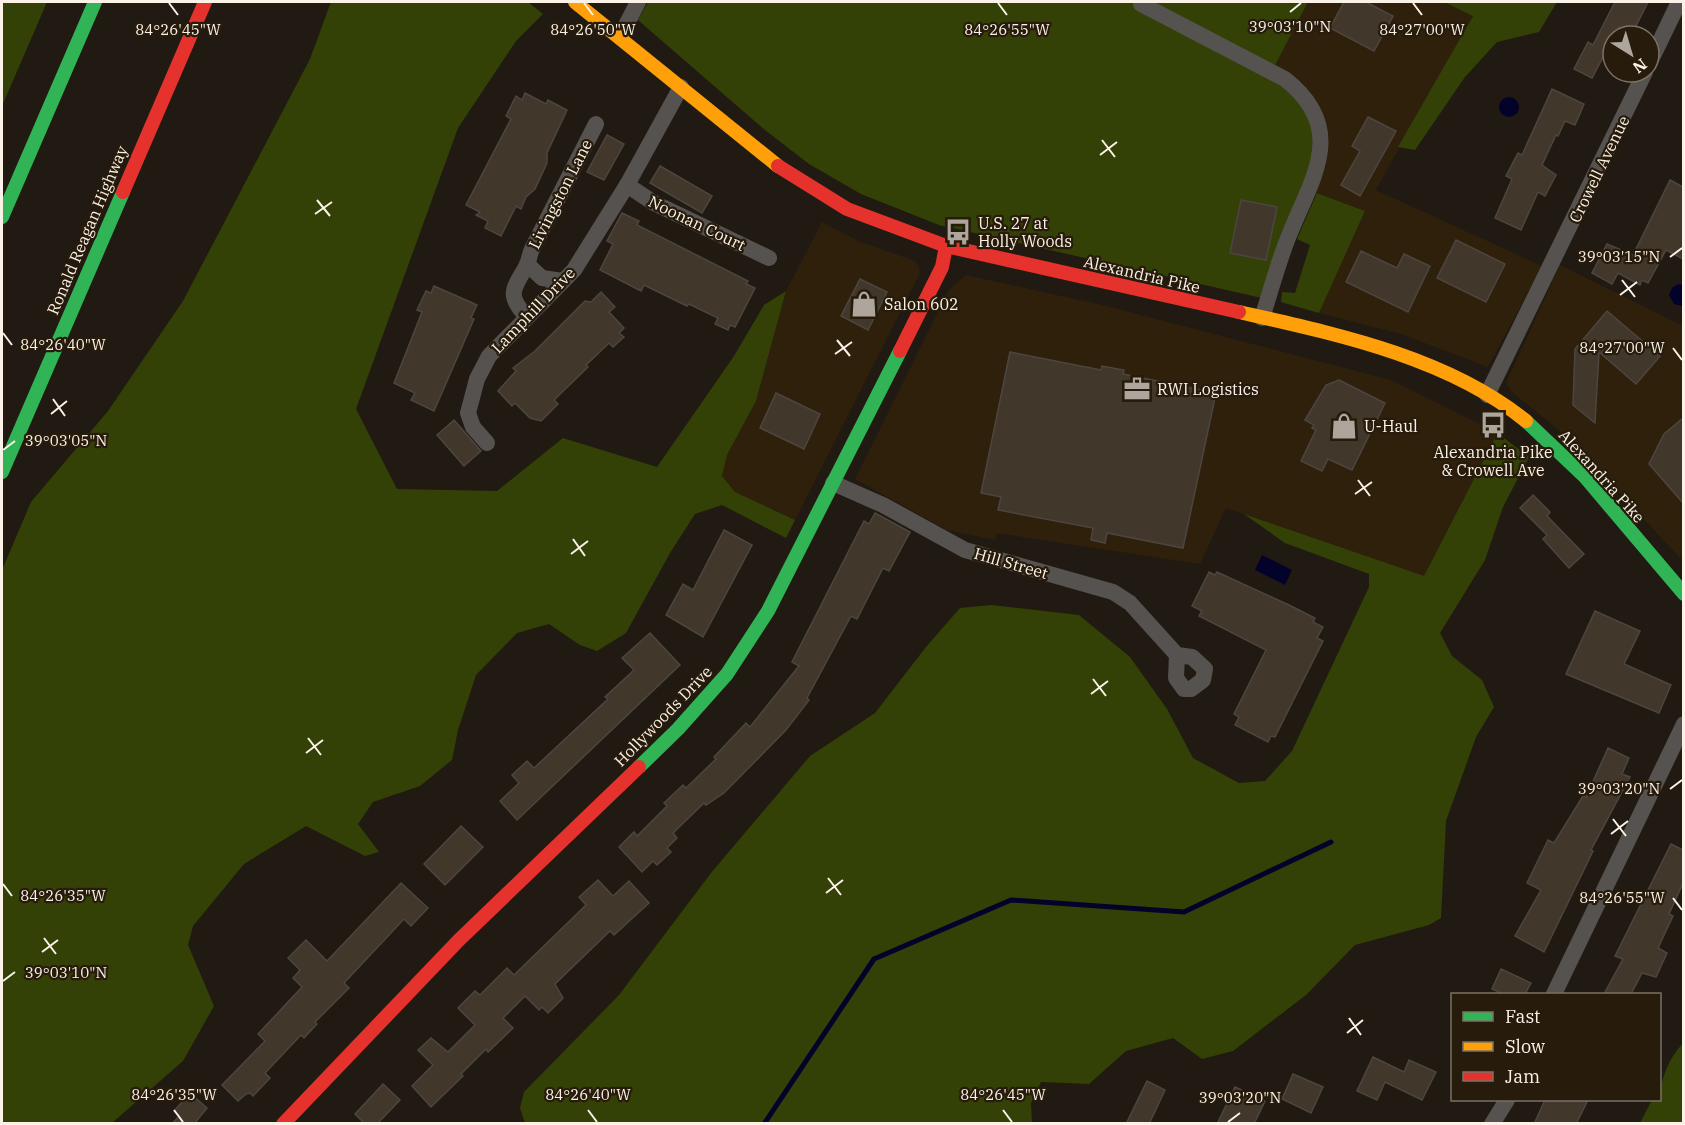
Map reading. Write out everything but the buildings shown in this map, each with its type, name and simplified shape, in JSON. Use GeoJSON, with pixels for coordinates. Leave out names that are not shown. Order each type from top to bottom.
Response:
{"type":"FeatureCollection","features":[{"type":"Feature","properties":{"kind":"main road"},"geometry":{"type":"LineString","coordinates":[[2,217],[96,2]]}},
{"type":"Feature","properties":{"kind":"main road","name":"Ronald Reagan Highway"},"geometry":{"type":"LineString","coordinates":[[2,472],[205,2]]}},
{"type":"Feature","properties":{"kind":"main road","name":"Alexandria Pike"},"geometry":{"type":"LineString","coordinates":[[575,2],[773,162],[817,193],[903,234],[946,246],[1262,318],[1409,359],[1487,395],[1523,418],[1566,458],[1683,594]]}},
{"type":"Feature","properties":{"kind":"main road","name":"Hollywoods Drive"},"geometry":{"type":"LineString","coordinates":[[283,1124],[459,940],[709,696],[748,645],[768,611],[942,267],[946,246]]}},
{"type":"Feature","properties":{"kind":"street"},"geometry":{"type":"LineString","coordinates":[[620,37],[638,2]]}},
{"type":"Feature","properties":{"kind":"street"},"geometry":{"type":"LineString","coordinates":[[1661,40],[1680,2]]}},
{"type":"Feature","properties":{"kind":"street"},"geometry":{"type":"LineString","coordinates":[[1141,4],[1285,78],[1305,96],[1317,118],[1321,136],[1319,164],[1286,243],[1262,318]]}},
{"type":"Feature","properties":{"kind":"street","name":"Crowell Avenue"},"geometry":{"type":"LineString","coordinates":[[1487,395],[1639,84]]}},
{"type":"Feature","properties":{"kind":"street","name":"Lamphill Drive"},"geometry":{"type":"LineString","coordinates":[[487,443],[469,420],[477,380],[495,347],[563,281],[580,261],[627,185],[681,87]]}},
{"type":"Feature","properties":{"kind":"street","name":"Livingston Lane"},"geometry":{"type":"LineString","coordinates":[[527,317],[514,304],[513,291],[536,240],[596,124]]}},
{"type":"Feature","properties":{"kind":"street","name":"Noonan Court"},"geometry":{"type":"LineString","coordinates":[[627,185],[654,203],[769,258]]}},
{"type":"Feature","properties":{"kind":"street","name":"Livingston Lane"},"geometry":{"type":"LineString","coordinates":[[527,264],[542,278],[563,281]]}},
{"type":"Feature","properties":{"kind":"street","name":"Hill Street"},"geometry":{"type":"LineString","coordinates":[[833,483],[883,505],[965,550],[1113,592],[1130,603],[1177,654]]}},
{"type":"Feature","properties":{"kind":"street"},"geometry":{"type":"LineString","coordinates":[[1554,993],[1683,724]]}},
{"type":"Feature","properties":{"kind":"street"},"geometry":{"type":"LineString","coordinates":[[1492,1124],[1506,1101]]}},
{"type":"Feature","properties":{"kind":"shaded area"},"geometry":{"type":"Polygon","coordinates":[[[1308,2],[1444,2],[1473,15],[1376,190],[1542,266],[1488,367],[1401,334],[1319,313],[1365,211],[1305,188],[1270,75],[1308,2]]]}},
{"type":"Feature","properties":{"kind":"shaded area"},"geometry":{"type":"Polygon","coordinates":[[[822,222],[858,241],[915,261],[920,273],[795,520],[735,492],[722,476],[727,455],[756,401],[786,291],[822,222]]]}},
{"type":"Feature","properties":{"kind":"shaded area"},"geometry":{"type":"Polygon","coordinates":[[[1560,265],[1683,326],[1683,561],[1565,435],[1512,392],[1506,383],[1560,265]]]}},
{"type":"Feature","properties":{"kind":"shaded area"},"geometry":{"type":"Polygon","coordinates":[[[966,275],[1102,305],[1391,380],[1496,432],[1494,440],[1424,577],[1226,508],[1200,564],[997,533],[995,540],[947,530],[855,479],[949,290],[966,275]]]}},
{"type":"Feature","properties":{"kind":"green space"},"geometry":{"type":"Polygon","coordinates":[[[2,2],[47,2],[2,106],[2,2]]]}},
{"type":"Feature","properties":{"kind":"green space"},"geometry":{"type":"Polygon","coordinates":[[[331,2],[528,2],[543,14],[516,41],[458,128],[356,409],[397,489],[497,491],[563,438],[657,467],[734,356],[764,305],[786,291],[756,401],[727,455],[722,476],[735,492],[795,520],[786,538],[722,505],[695,514],[670,553],[626,633],[597,651],[580,645],[549,624],[517,633],[476,675],[458,730],[452,760],[420,786],[373,802],[358,824],[379,852],[365,856],[306,826],[244,864],[193,926],[188,945],[214,1006],[183,1061],[112,1123],[2,1123],[2,570],[31,502],[108,411],[183,301],[310,59],[331,2]]]}},
{"type":"Feature","properties":{"kind":"green space"},"geometry":{"type":"Polygon","coordinates":[[[648,2],[1308,2],[1270,75],[1304,102],[1314,134],[1311,177],[1281,233],[1262,298],[939,225],[861,194],[809,164],[765,130],[638,20],[648,2]]]}},
{"type":"Feature","properties":{"kind":"green space"},"geometry":{"type":"Polygon","coordinates":[[[1444,2],[1557,2],[1539,32],[1497,42],[1465,77],[1415,150],[1398,147],[1473,16],[1444,2]]]}},
{"type":"Feature","properties":{"kind":"green space"},"geometry":{"type":"Polygon","coordinates":[[[1317,193],[1365,211],[1319,313],[1281,302],[1282,292],[1295,293],[1310,245],[1297,239],[1317,193]]]}},
{"type":"Feature","properties":{"kind":"green space"},"geometry":{"type":"Polygon","coordinates":[[[1496,432],[1529,457],[1503,507],[1485,560],[1440,633],[1452,656],[1482,680],[1494,707],[1476,737],[1446,821],[1441,918],[1429,925],[1355,945],[1306,995],[1233,1051],[1202,1059],[1173,1038],[1126,1051],[1089,1084],[1041,1082],[1031,1103],[1032,1123],[525,1123],[520,1108],[524,1092],[619,995],[711,873],[810,756],[875,713],[926,647],[960,608],[991,605],[1079,615],[1130,657],[1167,709],[1193,758],[1239,783],[1265,781],[1292,751],[1369,587],[1369,574],[1285,543],[1244,514],[1424,576],[1496,432]]]}},
{"type":"Feature","properties":{"kind":"green space"},"geometry":{"type":"Polygon","coordinates":[[[1683,1043],[1683,1123],[1640,1123],[1651,1101],[1661,1101],[1666,1069],[1683,1043]]]}},
{"type":"Feature","properties":{"kind":"water"},"geometry":{"type":"Polygon","coordinates":[[[1505,97],[1513,97],[1519,103],[1519,111],[1513,117],[1505,117],[1499,111],[1499,103],[1505,97]]]}},
{"type":"Feature","properties":{"kind":"water"},"geometry":{"type":"Polygon","coordinates":[[[1678,284],[1683,285],[1682,306],[1674,304],[1669,295],[1672,288],[1678,284]]]}},
{"type":"Feature","properties":{"kind":"water"},"geometry":{"type":"Polygon","coordinates":[[[1262,555],[1292,570],[1285,585],[1255,570],[1262,555]]]}},
{"type":"Feature","properties":{"kind":"waterway"},"geometry":{"type":"LineString","coordinates":[[764,1124],[874,959],[1011,900],[1184,912],[1331,842]]}},
{"type":"Feature","properties":{"kind":"traffic: fast"},"geometry":{"type":"LineString","coordinates":[[2,217],[95,2]]}},
{"type":"Feature","properties":{"kind":"traffic: fast"},"geometry":{"type":"LineString","coordinates":[[2,472],[123,192]]}},
{"type":"Feature","properties":{"kind":"traffic: fast"},"geometry":{"type":"LineString","coordinates":[[639,767],[678,729],[727,674],[768,611],[900,351]]}},
{"type":"Feature","properties":{"kind":"traffic: fast"},"geometry":{"type":"LineString","coordinates":[[1526,421],[1585,477],[1684,594]]}},
{"type":"Feature","properties":{"kind":"traffic: slow"},"geometry":{"type":"LineString","coordinates":[[575,2],[778,166]]}},
{"type":"Feature","properties":{"kind":"traffic: slow"},"geometry":{"type":"LineString","coordinates":[[1239,312],[1352,339],[1426,364],[1495,399],[1526,421]]}},
{"type":"Feature","properties":{"kind":"traffic: jam"},"geometry":{"type":"LineString","coordinates":[[123,192],[205,2]]}},
{"type":"Feature","properties":{"kind":"traffic: jam"},"geometry":{"type":"LineString","coordinates":[[778,166],[847,209],[946,246],[1239,312]]}},
{"type":"Feature","properties":{"kind":"traffic: jam"},"geometry":{"type":"LineString","coordinates":[[900,351],[942,267],[946,246]]}},
{"type":"Feature","properties":{"kind":"traffic: jam"},"geometry":{"type":"LineString","coordinates":[[283,1124],[459,940],[639,767]]}},
{"type":"Feature","properties":{"kind":"place","name":"U.S. 27 at Holly Woods"},"geometry":{"type":"Point","coordinates":[958,232]}},
{"type":"Feature","properties":{"kind":"place","name":"Salon 602"},"geometry":{"type":"Point","coordinates":[864,304]}},
{"type":"Feature","properties":{"kind":"place","name":"RWI Logistics"},"geometry":{"type":"Point","coordinates":[1137,389]}},
{"type":"Feature","properties":{"kind":"place","name":"Alexandria Pike & Crowell Ave"},"geometry":{"type":"Point","coordinates":[1493,425]}},
{"type":"Feature","properties":{"kind":"place","name":"U-Haul"},"geometry":{"type":"Point","coordinates":[1344,426]}}]}
